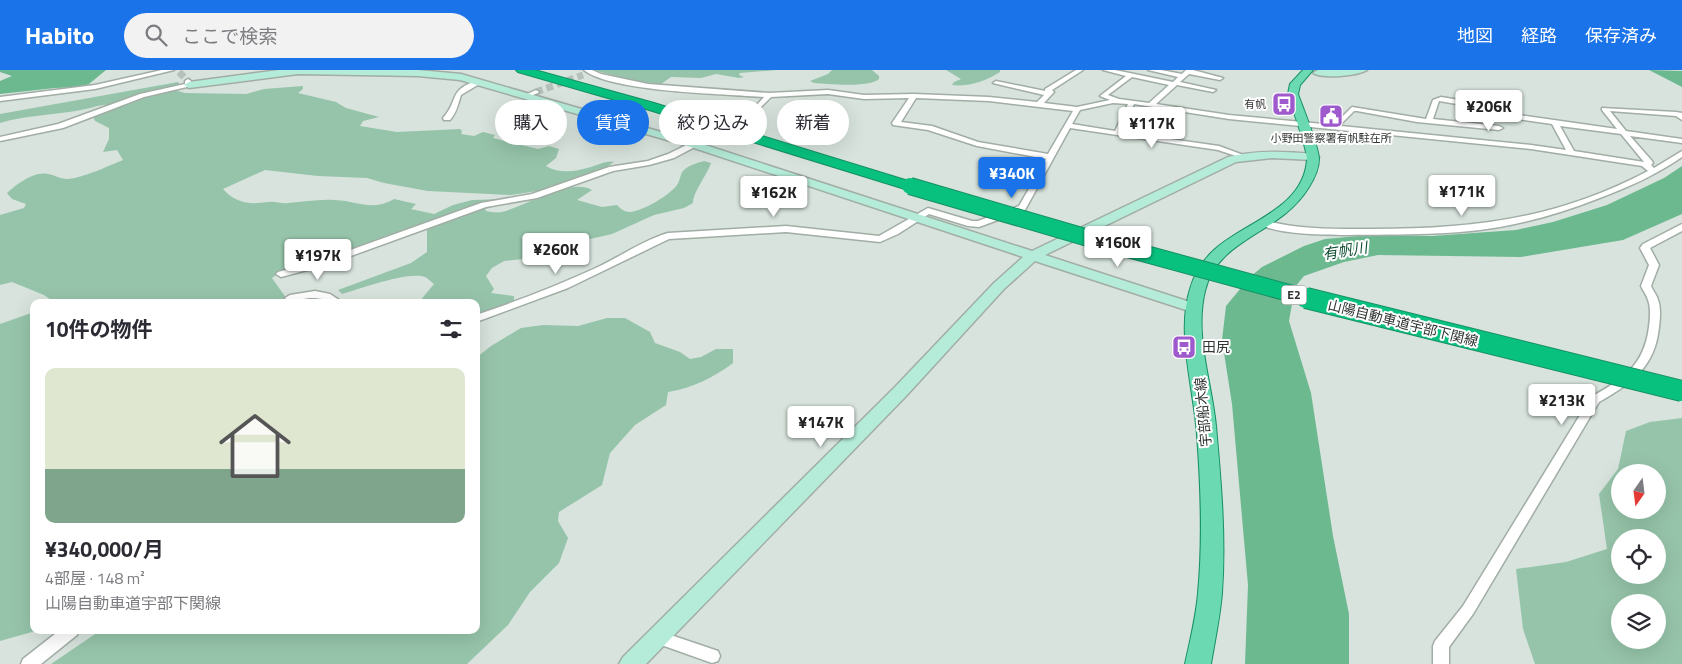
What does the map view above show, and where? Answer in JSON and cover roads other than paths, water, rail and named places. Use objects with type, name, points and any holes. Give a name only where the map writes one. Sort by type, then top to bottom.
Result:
[{"type":"highway","name":"山陽自動車道宇部下関線","points":[[522,70],[650,106],[1120,248],[1305,298],[1682,391]]},
{"type":"main road","points":[[1313,72],[1298,79],[1294,89],[1294,100],[1313,157]]},
{"type":"main road","name":"宇部船木線","points":[[1198,664],[1210,594],[1212,538],[1205,412],[1193,326],[1199,282],[1214,258],[1228,244],[1276,216],[1300,191],[1310,174],[1313,157]]},
{"type":"street","points":[[0,99],[95,87],[171,70]]},
{"type":"street","points":[[1038,104],[1051,92],[1047,90],[1080,70]]},
{"type":"street","points":[[1106,70],[1131,73],[1213,90]]},
{"type":"street","points":[[1151,70],[1220,78]]},
{"type":"street","points":[[1313,72],[1350,73],[1362,70]]},
{"type":"street","points":[[0,139],[60,126],[142,95],[188,83],[265,74],[315,71],[444,75],[532,94],[659,131]]},
{"type":"street","points":[[587,73],[648,86],[769,95],[828,92],[864,97],[914,96],[989,100],[1077,109],[1120,101]]},
{"type":"street","points":[[1131,73],[1104,96],[1120,101],[1229,117],[1502,145],[1644,164],[1649,164],[1604,109],[1676,114],[1681,115],[1682,118]]},
{"type":"street","points":[[1150,105],[1187,73]]},
{"type":"street","points":[[447,118],[456,109],[457,96],[463,90],[479,82]]},
{"type":"street","points":[[996,83],[1048,94]]},
{"type":"street","points":[[765,100],[769,95]]},
{"type":"street","points":[[914,96],[896,123],[929,128],[977,144],[1050,158]]},
{"type":"street","points":[[1428,121],[1436,100],[1441,99],[1483,106],[1495,114],[1555,123],[1679,140],[1682,133]]},
{"type":"street","points":[[1117,133],[1132,102]]},
{"type":"street","points":[[480,318],[557,289],[617,262],[656,240],[668,236],[786,229],[859,238],[880,238],[895,232],[928,210],[971,224],[979,224],[1022,208],[1077,109]]},
{"type":"street","points":[[1338,128],[1337,124],[1352,109],[1428,121],[1499,128]]},
{"type":"street","points":[[1495,114],[1502,145]]},
{"type":"street","points":[[1394,134],[1402,117]]},
{"type":"street","points":[[1555,123],[1571,153]]},
{"type":"street","points":[[1068,126],[1219,148],[1242,156]]},
{"type":"street","points":[[281,274],[323,263],[484,205],[547,192],[582,178],[612,169],[649,163],[694,145]]},
{"type":"street","points":[[705,145],[914,218],[1194,308]]},
{"type":"street","points":[[1263,223],[1298,231],[1329,232],[1428,231],[1498,225],[1564,209],[1654,172],[1682,153]]},
{"type":"street","points":[[631,664],[900,391],[999,286],[1033,256],[1217,166],[1242,156],[1281,154],[1313,157]]},
{"type":"street","points":[[1644,164],[1654,172]]},
{"type":"street","points":[[1441,664],[1441,646],[1468,610],[1581,421],[1596,400],[1618,387],[1640,368],[1649,350],[1654,326],[1654,302],[1646,286],[1653,271],[1654,262],[1645,248],[1682,227]]},
{"type":"street","points":[[290,298],[317,294],[326,295],[332,299]]},
{"type":"street","points":[[29,664],[66,634]]},
{"type":"street","points":[[659,637],[712,656]]},
{"type":"water","points":[[0,70],[106,70],[89,84],[80,87],[0,94],[0,81],[12,76],[0,72]]},
{"type":"water","points":[[1649,70],[1682,71],[1682,87]]},
{"type":"water","name":"有帆川","points":[[1682,166],[1682,214],[1623,240],[1521,257],[1378,255],[1344,262],[1304,276],[1295,287],[1289,321],[1311,393],[1333,536],[1349,614],[1349,664],[1245,664],[1248,585],[1232,404],[1222,340],[1226,306],[1250,277],[1262,267],[1304,246],[1325,239],[1370,235],[1432,236],[1516,230],[1553,222],[1607,205],[1664,178]]},
{"type":"tunnel","points":[[179,72],[188,81]]},
{"type":"tunnel","points":[[536,92],[583,75]]},
{"type":"place","name":"有帆","points":[[1284,104]]},
{"type":"place","name":"小野田警察署有帆駐在所","points":[[1331,116]]},
{"type":"place","name":"田尻","points":[[1184,347]]}]
